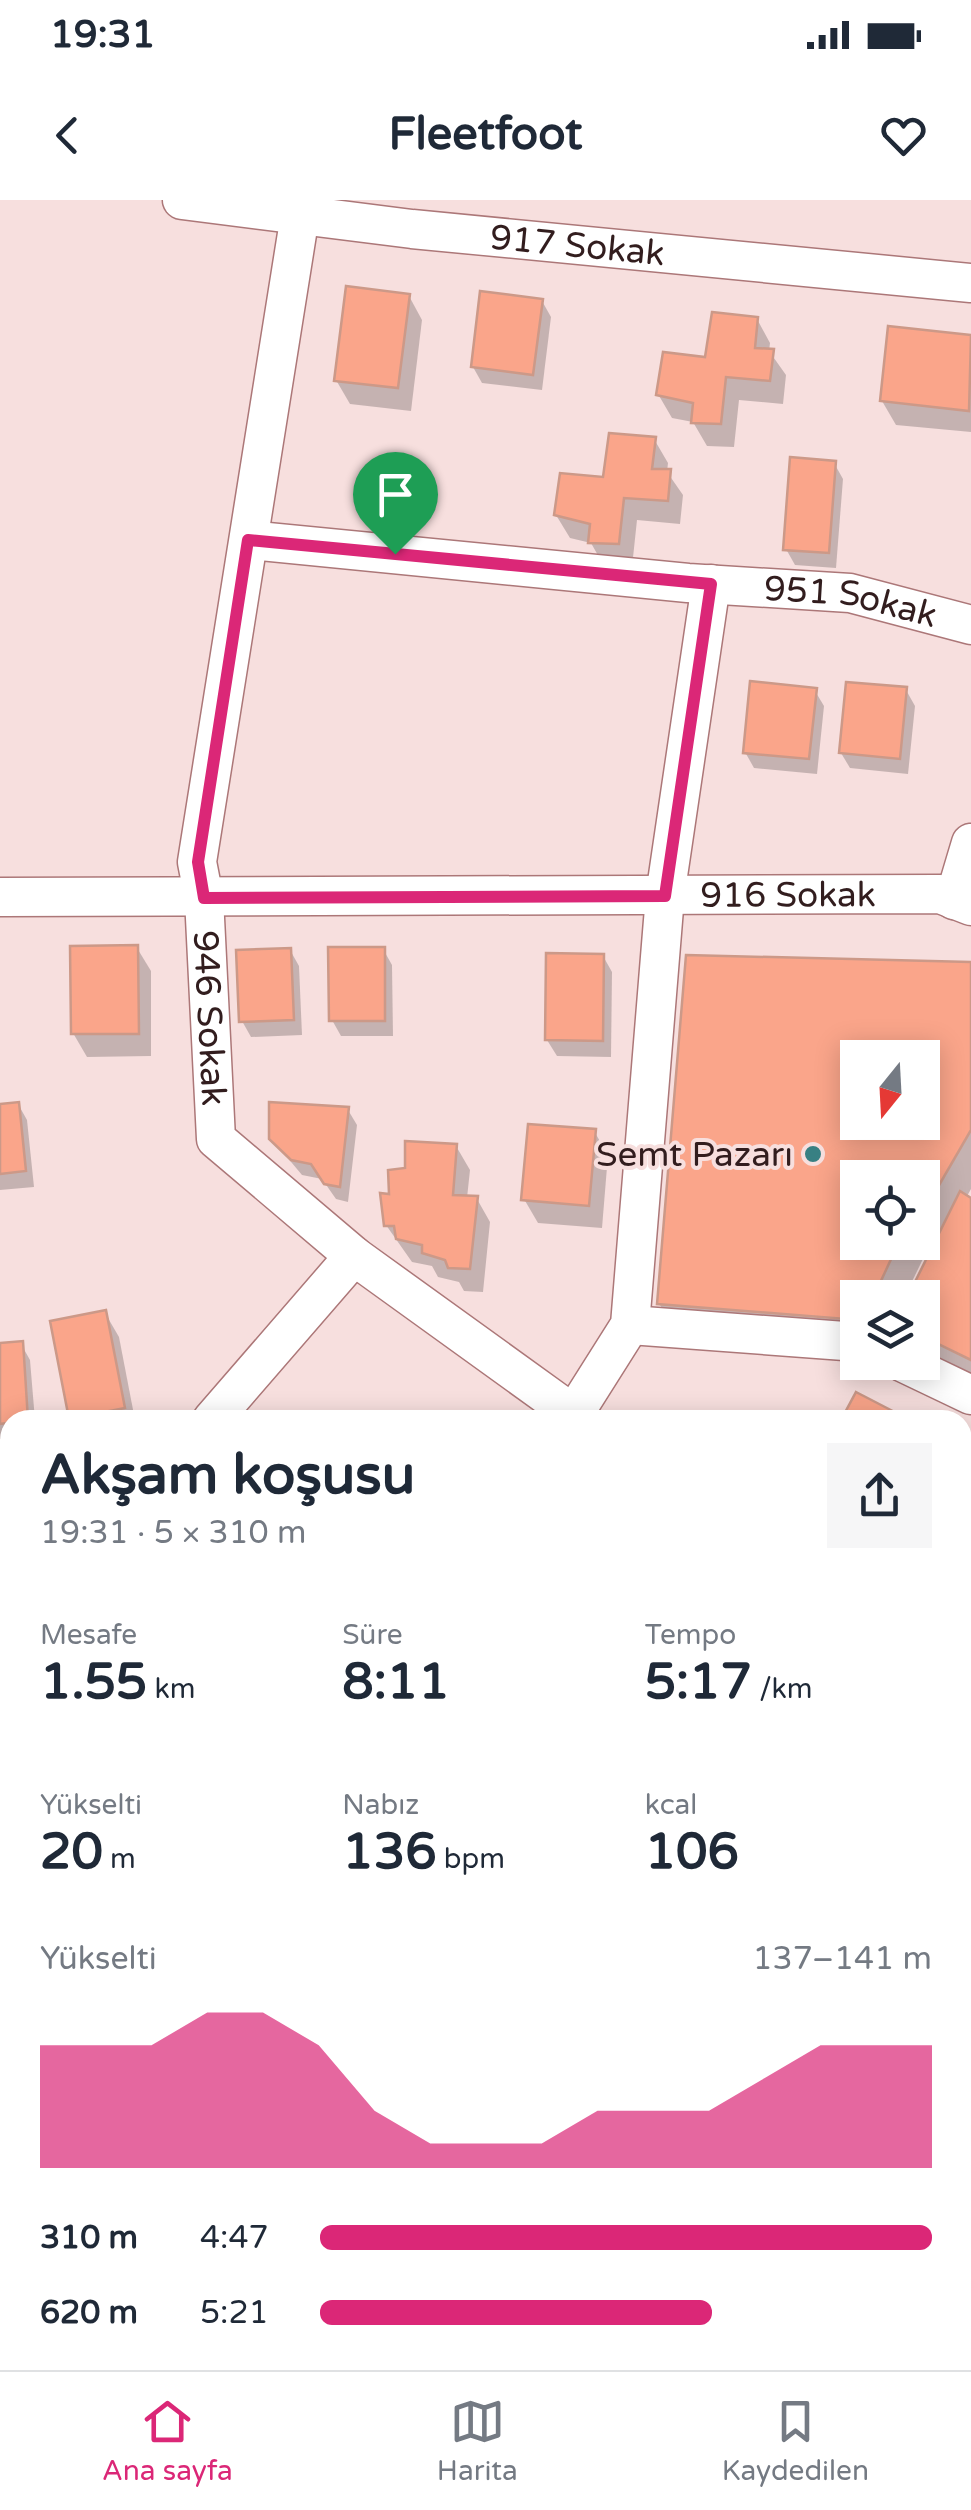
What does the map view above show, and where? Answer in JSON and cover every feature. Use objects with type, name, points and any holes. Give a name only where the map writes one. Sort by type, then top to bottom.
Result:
[{"type":"street","name":"917 Sokak","points":[[182,200],[971,283]]},
{"type":"street","name":"946 Sokak","points":[[300,215],[198,862],[204,898],[216,1140],[354,1256],[562,1410]]},
{"type":"street","name":"951 Sokak","points":[[248,540],[711,584],[850,593],[971,625]]},
{"type":"street","points":[[575,1410],[630,1325],[665,896],[711,584]]},
{"type":"street","points":[[963,903],[971,842]]},
{"type":"street","name":"916 Sokak","points":[[0,897],[940,894],[963,903]]},
{"type":"street","points":[[221,1410],[354,1256]]},
{"type":"street","points":[[630,1325],[840,1341]]},
{"type":"street","points":[[940,1380],[971,1394]]},
{"type":"building","points":[[346,286],[410,294],[398,388],[334,381]]},
{"type":"building","points":[[480,291],[543,299],[533,375],[471,367]]},
{"type":"building","points":[[712,312],[758,317],[755,348],[774,349],[770,381],[726,377],[721,424],[691,423],[693,403],[656,395],[663,352],[705,357]]},
{"type":"building","points":[[888,326],[971,335],[969,411],[880,401]]},
{"type":"building","points":[[609,433],[656,437],[652,469],[671,469],[668,501],[624,498],[619,544],[588,543],[590,524],[554,515],[560,473],[603,477]]},
{"type":"building","points":[[790,457],[836,461],[829,553],[783,550]]},
{"type":"building","points":[[750,681],[817,688],[809,759],[743,753]]},
{"type":"building","points":[[846,682],[907,687],[900,759],[839,753]]},
{"type":"building","points":[[138,945],[139,1034],[71,1034],[70,946]]},
{"type":"building","points":[[328,947],[385,947],[385,1021],[329,1021]]},
{"type":"building","points":[[291,948],[294,1020],[239,1022],[236,950]]},
{"type":"building","points":[[546,953],[604,954],[603,1041],[545,1040]]},
{"type":"building","name":"Semt Pazarı","points":[[686,955],[971,962],[971,1130],[940,1184],[940,1160],[840,1160],[840,1260],[891,1260],[881,1280],[840,1280],[840,1319],[657,1304]]},
{"type":"building","points":[[19,1102],[26,1171],[0,1174],[0,1104]]},
{"type":"building","points":[[269,1102],[349,1107],[340,1187],[324,1184],[311,1164],[291,1160],[269,1139]]},
{"type":"building","points":[[528,1124],[596,1129],[589,1206],[521,1200]]},
{"type":"building","points":[[405,1141],[457,1144],[453,1195],[478,1196],[470,1269],[448,1268],[445,1260],[422,1253],[422,1245],[396,1239],[394,1226],[384,1226],[380,1193],[389,1194],[388,1170],[405,1168]]},
{"type":"building","points":[[960,1191],[971,1198],[971,1360],[940,1345],[940,1280],[916,1280],[926,1260],[940,1260],[940,1231]]},
{"type":"building","points":[[106,1310],[125,1408],[67,1410],[50,1321]]},
{"type":"building","points":[[23,1341],[27,1410],[0,1410],[0,1343]]},
{"type":"building","points":[[856,1392],[891,1410],[846,1410]]},
{"type":"place","name":"Semt Pazarı","points":[[813,1154]]},
{"type":"route","points":[[248,540],[395,554],[711,584],[665,896],[204,898],[198,862],[248,540]]}]
